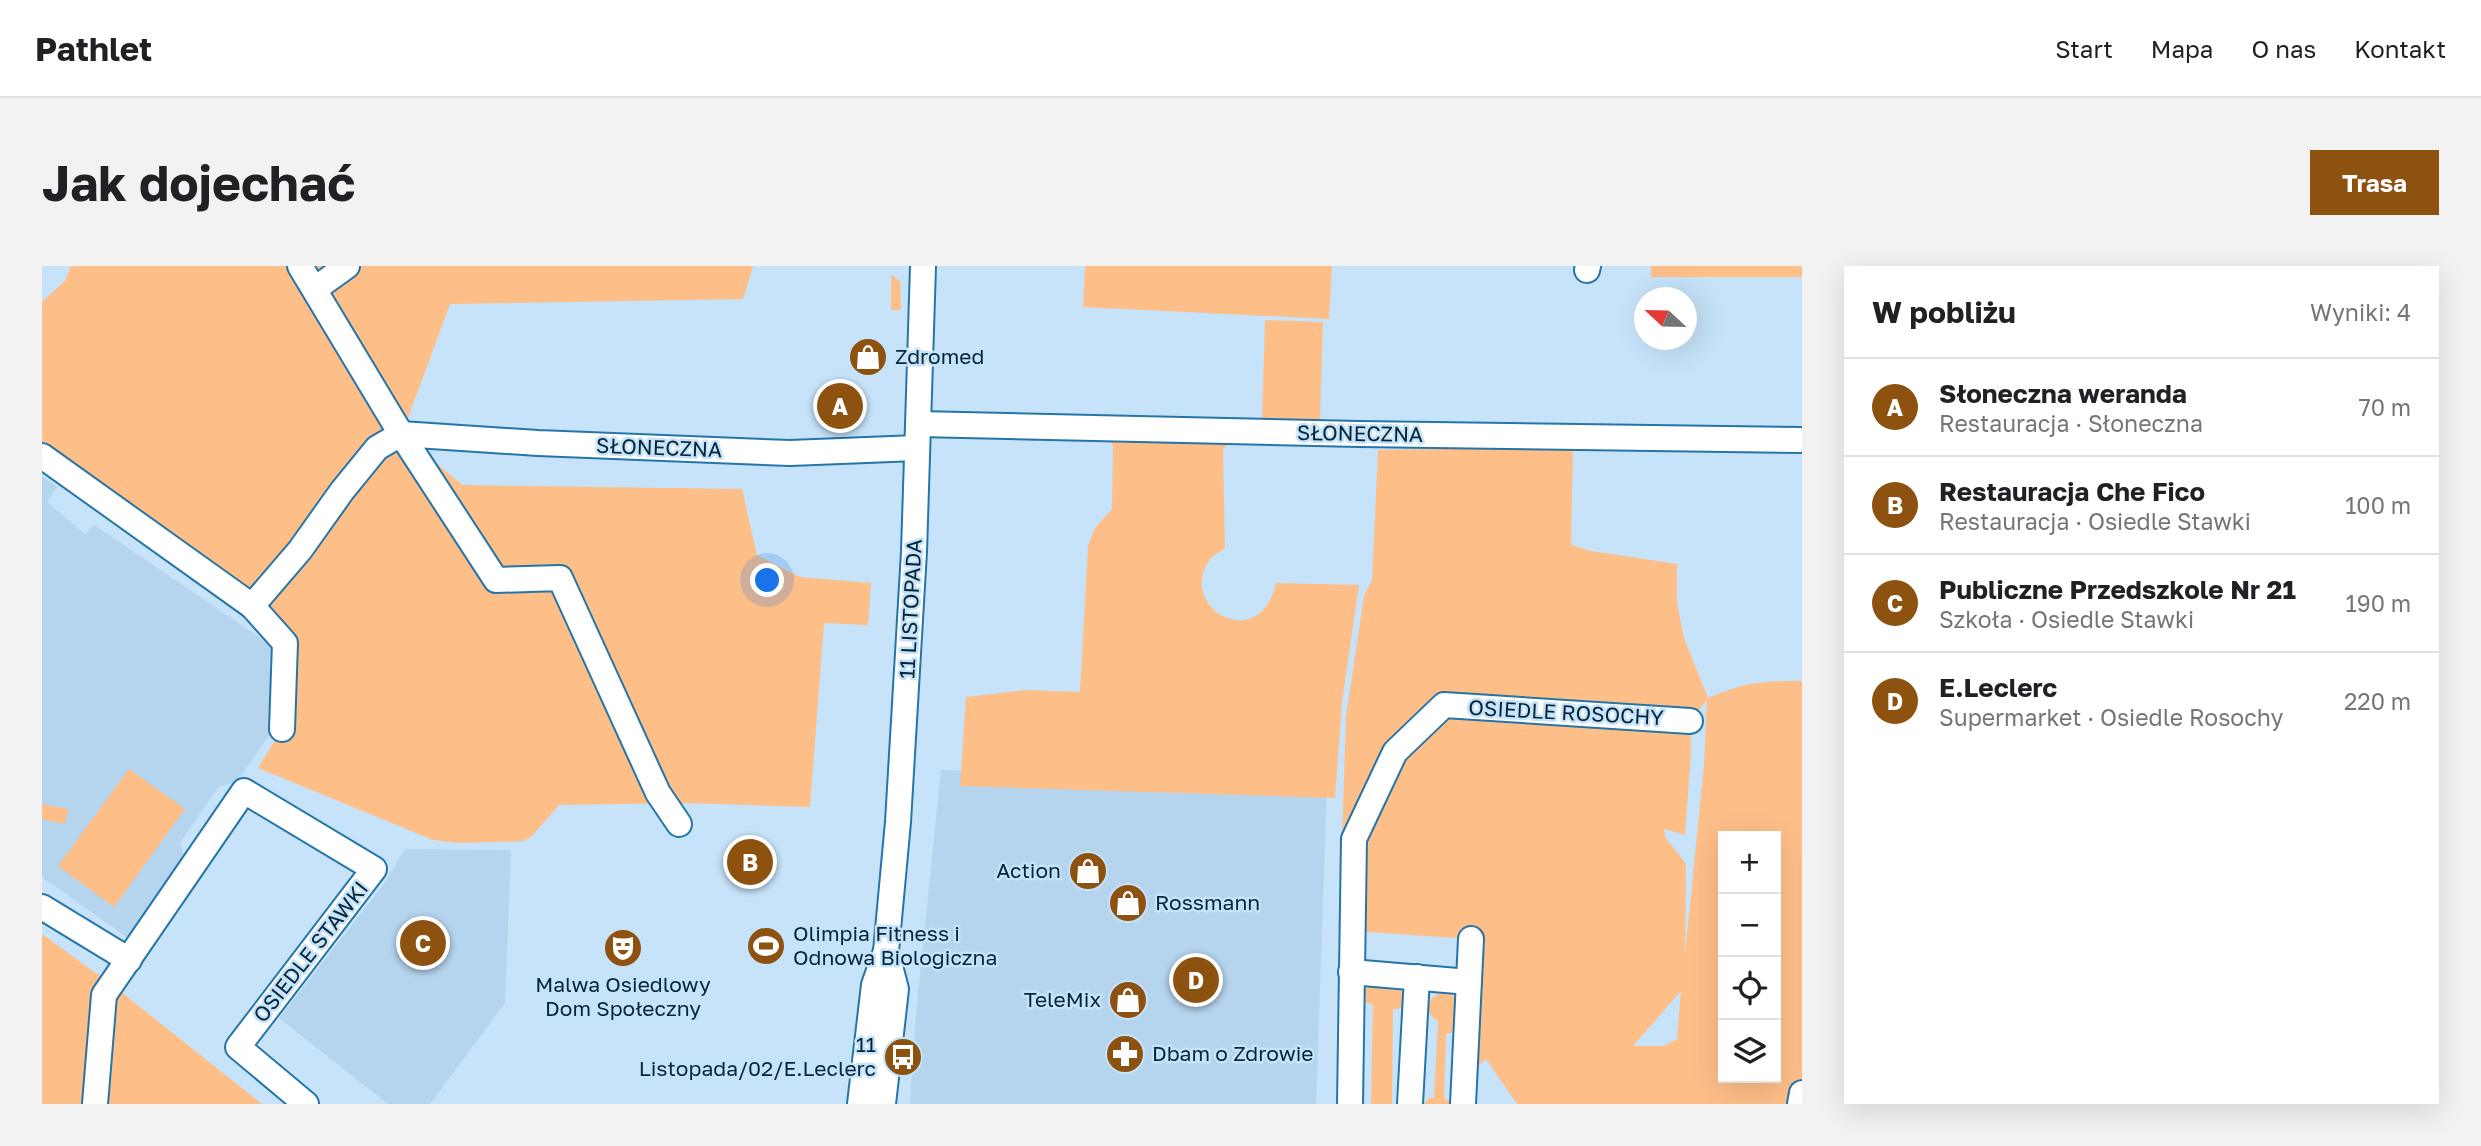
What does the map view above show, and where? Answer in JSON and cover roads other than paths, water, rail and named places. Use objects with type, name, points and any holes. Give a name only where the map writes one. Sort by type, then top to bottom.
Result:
[{"type":"street","points":[[300,266],[401,434],[496,580],[560,578],[658,793],[679,824]]},
{"type":"street","points":[[315,289],[347,266]]},
{"type":"street","name":"11 LISTOPADA","points":[[860,1104],[874,985],[886,951],[905,728],[923,266]]},
{"type":"street","points":[[251,606],[300,550],[342,491],[377,449],[401,434]]},
{"type":"street","name":"SŁONECZNA","points":[[401,434],[538,443],[790,453],[918,436],[1384,435],[1802,440]]},
{"type":"street","points":[[42,456],[251,606],[285,643],[282,729]]},
{"type":"street","name":"OSIEDLE ROSOCHY","points":[[1350,1104],[1354,839],[1395,752],[1444,705],[1690,721]]},
{"type":"street","name":"OSIEDLE STAWKI","points":[[95,1104],[104,995],[244,791],[374,869],[238,1047],[306,1104]]},
{"type":"street","points":[[42,907],[129,960]]},
{"type":"street","points":[[1464,1104],[1471,939]]},
{"type":"street","name":"11 LISTOPADA","points":[[883,1104],[896,989],[886,951]]},
{"type":"street","points":[[1351,972],[1469,982]]},
{"type":"street","points":[[1410,1104],[1416,978]]},
{"type":"street","points":[[1800,1104],[1802,1093]]},
{"type":"place","name":"Zdromed","points":[[868,357]]},
{"type":"place","name":"Słoneczna weranda","points":[[840,406]]},
{"type":"place","name":"Restauracja Che Fico","points":[[750,862]]},
{"type":"place","name":"Action","points":[[1088,871]]},
{"type":"place","name":"Rossmann","points":[[1128,903]]},
{"type":"place","name":"Publiczne Przedszkole Nr 21","points":[[423,943]]},
{"type":"place","name":"Olimpia Fitness i Odnowa Biologiczna","points":[[766,946]]},
{"type":"place","name":"Malwa Osiedlowy Dom Społeczny","points":[[623,948]]},
{"type":"place","name":"E.Leclerc","points":[[1196,980]]},
{"type":"place","name":"TeleMix","points":[[1128,1000]]},
{"type":"place","name":"Dbam o Zdrowie","points":[[1125,1054]]},
{"type":"place","name":"11 Listopada/02/E.Leclerc","points":[[903,1057]]}]
